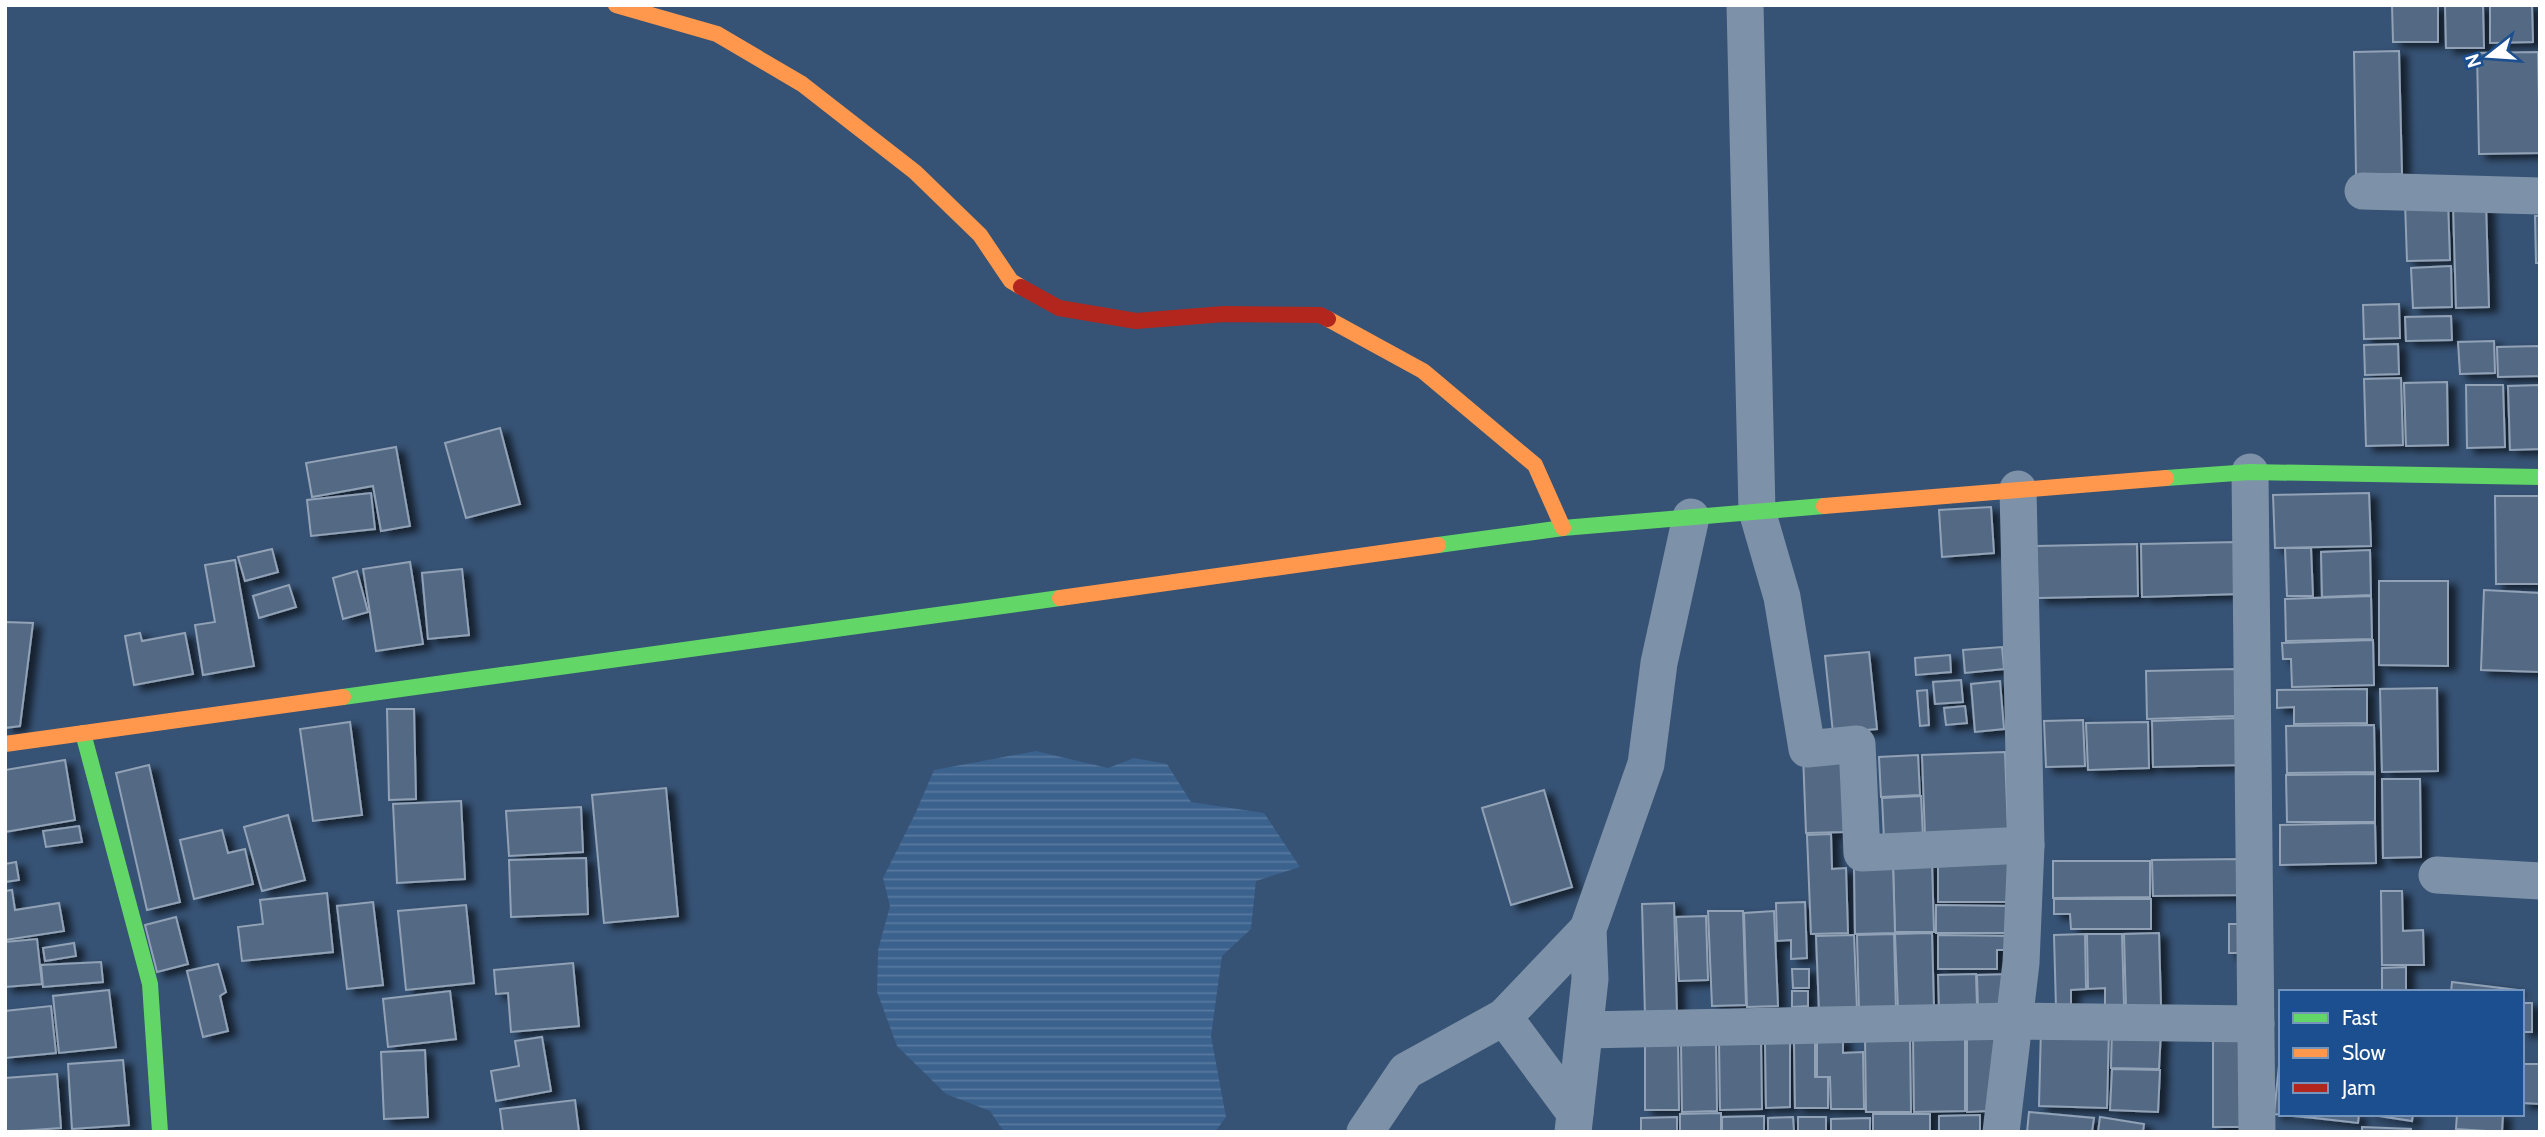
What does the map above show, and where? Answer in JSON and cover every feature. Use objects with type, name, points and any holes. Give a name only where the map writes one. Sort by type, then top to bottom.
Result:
[{"type":"street","points":[[616,5],[717,34],[802,84],[915,172],[980,235],[1011,281],[1059,308],[1136,321],[1224,314],[1320,315],[1423,371],[1535,466],[1563,528]]},
{"type":"street","points":[[1745,5],[1757,512],[1782,597],[1807,749],[1857,744],[1862,853],[2026,845]]},
{"type":"street","points":[[2363,191],[2540,196]]},
{"type":"street","points":[[2250,472],[2257,1132]]},
{"type":"street","points":[[5,744],[1563,528],[2250,472],[2540,477]]},
{"type":"street","points":[[2001,1132],[2021,963],[2026,845],[2018,489]]},
{"type":"street","points":[[1574,1122],[1590,979],[1588,929],[1646,764],[1659,663],[1691,517]]},
{"type":"street","points":[[83,733],[150,984],[160,1132]]},
{"type":"street","points":[[2437,875],[2540,881]]},
{"type":"street","points":[[1365,1132],[1406,1071],[1504,1017],[1588,929]]},
{"type":"street","points":[[1504,1017],[1574,1122]]},
{"type":"street","points":[[1586,1030],[2014,1020],[2256,1024]]},
{"type":"water","points":[[1036,751],[1108,768],[1134,758],[1167,764],[1191,802],[1264,813],[1300,867],[1256,881],[1251,929],[1222,956],[1211,1036],[1226,1117],[1215,1132],[1004,1132],[990,1111],[946,1094],[897,1046],[877,992],[878,950],[890,906],[883,878],[934,770]]},
{"type":"building","points":[[2392,5],[2438,5],[2438,42],[2393,42]]},
{"type":"building","points":[[2445,5],[2483,5],[2484,48],[2446,48]]},
{"type":"building","points":[[2490,5],[2532,5],[2533,42],[2490,43]]},
{"type":"building","points":[[2399,51],[2402,174],[2356,175],[2354,52]]},
{"type":"building","points":[[2538,52],[2540,153],[2479,154],[2477,53]]},
{"type":"building","points":[[2448,201],[2450,260],[2407,261],[2405,202]]},
{"type":"building","points":[[2486,203],[2489,307],[2456,308],[2453,204]]},
{"type":"building","points":[[2535,216],[2540,216],[2540,263],[2536,263]]},
{"type":"building","points":[[2451,266],[2452,307],[2413,308],[2411,268]]},
{"type":"building","points":[[2399,304],[2400,338],[2364,339],[2363,305]]},
{"type":"building","points":[[2451,316],[2452,340],[2406,341],[2405,317]]},
{"type":"building","points":[[2494,341],[2495,373],[2460,374],[2458,342]]},
{"type":"building","points":[[2398,344],[2399,374],[2365,375],[2364,345]]},
{"type":"building","points":[[2540,346],[2540,376],[2498,377],[2497,347]]},
{"type":"building","points":[[2401,378],[2403,445],[2366,446],[2364,379]]},
{"type":"building","points":[[2447,382],[2448,445],[2406,446],[2404,383]]},
{"type":"building","points":[[2466,385],[2503,385],[2505,447],[2467,448]]},
{"type":"building","points":[[2540,385],[2540,449],[2510,450],[2508,386]]},
{"type":"building","points":[[500,428],[520,504],[466,518],[445,443]]},
{"type":"building","points":[[396,447],[410,526],[381,531],[373,486],[312,497],[306,463]]},
{"type":"building","points":[[371,493],[375,529],[311,536],[307,500]]},
{"type":"building","points":[[2369,493],[2371,546],[2275,548],[2273,495]]},
{"type":"building","points":[[2495,496],[2540,496],[2540,584],[2496,584]]},
{"type":"building","points":[[1991,507],[1994,553],[1942,557],[1939,510]]},
{"type":"building","points":[[2238,542],[2239,594],[2142,597],[2141,544]]},
{"type":"building","points":[[2137,544],[2138,596],[2038,598],[2036,546]]},
{"type":"building","points":[[2285,548],[2311,548],[2313,596],[2287,596]]},
{"type":"building","points":[[272,549],[278,572],[245,581],[238,557]]},
{"type":"building","points":[[2370,550],[2371,595],[2322,597],[2321,552]]},
{"type":"building","points":[[235,560],[254,666],[203,675],[195,625],[215,622],[205,565]]},
{"type":"building","points":[[410,562],[423,644],[376,651],[363,569]]},
{"type":"building","points":[[462,569],[469,635],[428,639],[422,573]]},
{"type":"building","points":[[357,571],[368,612],[343,619],[333,578]]},
{"type":"building","points":[[2379,581],[2448,581],[2448,666],[2379,665]]},
{"type":"building","points":[[289,585],[296,607],[259,618],[253,596]]},
{"type":"building","points":[[2484,590],[2540,593],[2540,672],[2481,670]]},
{"type":"building","points":[[2371,596],[2372,639],[2286,641],[2285,599]]},
{"type":"building","points":[[5,622],[33,623],[20,726],[5,728]]},
{"type":"building","points":[[140,633],[142,641],[185,633],[193,674],[134,685],[125,636]]},
{"type":"building","points":[[2373,640],[2374,685],[2292,687],[2291,659],[2283,659],[2282,643]]},
{"type":"building","points":[[2002,647],[2004,669],[1965,673],[1963,650]]},
{"type":"building","points":[[1869,652],[1877,729],[1833,733],[1825,656]]},
{"type":"building","points":[[1950,655],[1951,672],[1916,675],[1915,658]]},
{"type":"building","points":[[2236,669],[2238,716],[2147,719],[2146,671]]},
{"type":"building","points":[[1961,680],[1963,702],[1935,704],[1933,682]]},
{"type":"building","points":[[2000,681],[2004,729],[1975,732],[1971,684]]},
{"type":"building","points":[[2437,688],[2438,771],[2382,772],[2380,689]]},
{"type":"building","points":[[2367,689],[2367,723],[2294,724],[2294,707],[2277,708],[2277,690]]},
{"type":"building","points":[[1927,690],[1929,725],[1920,726],[1917,691]]},
{"type":"building","points":[[1965,706],[1967,723],[1946,725],[1944,708]]},
{"type":"building","points":[[387,709],[414,709],[416,799],[389,800]]},
{"type":"building","points":[[2242,718],[2244,765],[2153,767],[2152,721]]},
{"type":"building","points":[[2083,720],[2085,766],[2046,767],[2044,721]]},
{"type":"building","points":[[350,722],[362,815],[313,821],[300,729]]},
{"type":"building","points":[[2148,722],[2149,768],[2088,770],[2086,723]]},
{"type":"building","points":[[2374,725],[2375,772],[2287,773],[2286,726]]},
{"type":"building","points":[[1842,752],[1844,832],[1806,833],[1803,754]]},
{"type":"building","points":[[2005,752],[2008,833],[1925,836],[1922,755]]},
{"type":"building","points":[[1918,755],[1920,795],[1881,797],[1879,757]]},
{"type":"building","points":[[65,760],[75,820],[5,832],[5,770]]},
{"type":"building","points":[[149,765],[180,902],[147,910],[116,773]]},
{"type":"building","points":[[2375,774],[2375,822],[2287,822],[2286,775]]},
{"type":"building","points":[[2382,779],[2420,779],[2421,857],[2383,858]]},
{"type":"building","points":[[666,788],[678,916],[604,923],[592,795]]},
{"type":"building","points":[[1544,790],[1572,887],[1511,905],[1482,808]]},
{"type":"building","points":[[1921,796],[1923,837],[1884,839],[1882,798]]},
{"type":"building","points":[[461,801],[465,879],[397,883],[393,804]]},
{"type":"building","points":[[581,807],[583,852],[509,856],[506,811]]},
{"type":"building","points":[[288,815],[305,880],[262,891],[244,827]]},
{"type":"building","points":[[2375,823],[2376,863],[2280,865],[2280,825]]},
{"type":"building","points":[[79,826],[82,842],[46,847],[43,831]]},
{"type":"building","points":[[222,830],[228,853],[245,849],[253,884],[194,899],[180,840]]},
{"type":"building","points":[[1831,834],[1832,869],[1846,868],[1848,933],[1811,934],[1807,835]]},
{"type":"building","points":[[586,858],[588,914],[511,917],[509,860]]},
{"type":"building","points":[[1938,858],[2015,859],[2015,902],[1938,902]]},
{"type":"building","points":[[2245,859],[2246,895],[2153,896],[2152,860]]},
{"type":"building","points":[[2053,861],[2150,861],[2150,897],[2053,898]]},
{"type":"building","points":[[16,862],[19,880],[5,882],[5,864]]},
{"type":"building","points":[[1932,862],[1934,932],[1895,932],[1893,863]]},
{"type":"building","points":[[1893,865],[1895,933],[1855,934],[1854,866]]},
{"type":"building","points":[[12,890],[15,910],[59,903],[64,931],[5,940],[5,891]]},
{"type":"building","points":[[2381,891],[2402,891],[2403,931],[2423,930],[2424,965],[2382,965]]},
{"type":"building","points":[[327,893],[333,952],[242,961],[238,927],[263,924],[260,900]]},
{"type":"building","points":[[2054,899],[2151,899],[2151,929],[2071,929],[2070,914],[2054,914]]},
{"type":"building","points":[[373,902],[383,985],[347,989],[337,906]]},
{"type":"building","points":[[1805,902],[1807,958],[1791,959],[1791,940],[1777,941],[1776,903]]},
{"type":"building","points":[[1674,903],[1677,1015],[1645,1015],[1642,904]]},
{"type":"building","points":[[466,905],[474,983],[406,990],[398,911]]},
{"type":"building","points":[[1936,905],[2013,906],[2013,933],[1936,933]]},
{"type":"building","points":[[1708,911],[1743,911],[1746,1005],[1712,1006]]},
{"type":"building","points":[[1774,911],[1778,1006],[1747,1007],[1744,913]]},
{"type":"building","points":[[1706,916],[1708,980],[1679,981],[1676,917]]},
{"type":"building","points":[[176,917],[188,964],[157,972],[145,925]]},
{"type":"building","points":[[2229,924],[2249,924],[2250,953],[2229,953]]},
{"type":"building","points":[[1932,933],[1934,1009],[1898,1010],[1895,934]]},
{"type":"building","points":[[2159,933],[2161,1006],[2126,1007],[2124,934]]},
{"type":"building","points":[[1894,934],[1896,1010],[1859,1011],[1857,935]]},
{"type":"building","points":[[2085,934],[2086,989],[2071,990],[2071,1007],[2056,1008],[2054,935]]},
{"type":"building","points":[[2087,934],[2122,934],[2124,1006],[2105,1007],[2105,988],[2088,989]]},
{"type":"building","points":[[1854,935],[1857,1010],[1819,1011],[1816,936]]},
{"type":"building","points":[[1938,935],[2014,936],[2014,950],[1997,950],[1997,969],[1938,969]]},
{"type":"building","points":[[37,939],[42,984],[5,987],[5,942]]},
{"type":"building","points":[[74,943],[76,956],[45,961],[43,948]]},
{"type":"building","points":[[101,962],[103,982],[43,987],[41,965]]},
{"type":"building","points":[[573,963],[579,1026],[511,1032],[508,993],[496,994],[494,970]]},
{"type":"building","points":[[218,964],[226,992],[220,996],[228,1031],[203,1037],[187,971]]},
{"type":"building","points":[[2406,967],[2406,990],[2382,990],[2382,968]]},
{"type":"building","points":[[1792,969],[1809,969],[1809,988],[1793,988]]},
{"type":"building","points":[[1976,974],[1977,1007],[1939,1008],[1938,975]]},
{"type":"building","points":[[2011,974],[2012,1007],[1978,1008],[1977,975]]},
{"type":"building","points":[[2452,982],[2517,990],[2451,990]]},
{"type":"building","points":[[109,990],[116,1047],[59,1053],[53,996]]},
{"type":"building","points":[[450,991],[456,1039],[388,1047],[383,999]]},
{"type":"building","points":[[1792,991],[1808,991],[1808,1006],[1792,1007]]},
{"type":"building","points":[[2524,1003],[2532,1003],[2532,1032],[2524,1032]]},
{"type":"building","points":[[51,1006],[56,1053],[5,1058],[5,1011]]},
{"type":"building","points":[[2041,1027],[2109,1029],[2107,1108],[2039,1106]]},
{"type":"building","points":[[2112,1029],[2161,1031],[2159,1069],[2111,1068]]},
{"type":"building","points":[[2213,1034],[2241,1035],[2241,1127],[2213,1127]]},
{"type":"building","points":[[1913,1035],[1965,1035],[1965,1111],[1914,1112]]},
{"type":"building","points":[[1967,1035],[2003,1035],[1988,1111],[1967,1112]]},
{"type":"building","points":[[1865,1036],[1910,1036],[1911,1112],[1866,1112]]},
{"type":"building","points":[[542,1037],[551,1091],[496,1101],[491,1071],[519,1066],[515,1041]]},
{"type":"building","points":[[1817,1038],[1843,1038],[1843,1053],[1863,1052],[1864,1109],[1831,1109],[1830,1077],[1817,1077]]},
{"type":"building","points":[[1681,1039],[1716,1039],[1717,1111],[1682,1112]]},
{"type":"building","points":[[1678,1040],[1679,1110],[1645,1110],[1645,1041]]},
{"type":"building","points":[[1719,1040],[1761,1040],[1762,1109],[1720,1110]]},
{"type":"building","points":[[1815,1040],[1815,1077],[1828,1077],[1828,1108],[1795,1108],[1794,1041]]},
{"type":"building","points":[[1790,1041],[1790,1107],[1766,1108],[1765,1042]]},
{"type":"building","points":[[425,1050],[428,1117],[384,1119],[381,1052]]},
{"type":"building","points":[[123,1060],[129,1125],[72,1129],[68,1064]]},
{"type":"building","points":[[2524,1064],[2540,1064],[2540,1104],[2524,1103]]},
{"type":"building","points":[[2279,1065],[2279,1115],[2274,1114]]},
{"type":"building","points":[[2112,1069],[2160,1070],[2158,1112],[2110,1110]]},
{"type":"building","points":[[57,1074],[61,1128],[5,1132],[5,1078]]},
{"type":"building","points":[[575,1100],[579,1132],[503,1132],[500,1109]]},
{"type":"building","points":[[2029,1112],[2094,1118],[2092,1132],[2027,1132]]},
{"type":"building","points":[[1721,1113],[1721,1132],[1680,1132],[1680,1114]]},
{"type":"building","points":[[1873,1114],[1930,1114],[1930,1132],[1873,1132]]},
{"type":"building","points":[[1980,1115],[1980,1132],[1939,1132],[1939,1116]]},
{"type":"building","points":[[1764,1116],[1764,1132],[1722,1132],[1722,1117]]},
{"type":"building","points":[[2315,1116],[2359,1116],[2358,1123]]},
{"type":"building","points":[[2379,1116],[2413,1116],[2412,1121]]},
{"type":"building","points":[[2457,1116],[2503,1116],[2502,1132],[2456,1129]]},
{"type":"building","points":[[1677,1117],[1677,1132],[1641,1132],[1641,1118]]},
{"type":"building","points":[[1793,1117],[1794,1132],[1768,1132],[1768,1118]]},
{"type":"building","points":[[1798,1117],[1826,1117],[1826,1132],[1798,1132]]},
{"type":"building","points":[[2100,1117],[2144,1124],[2143,1132],[2098,1132]]},
{"type":"building","points":[[1870,1118],[1870,1132],[1831,1132],[1831,1119]]},
{"type":"building","points":[[2362,1127],[2411,1129],[2411,1132],[2362,1132]]},
{"type":"traffic: fast","points":[[2166,478],[2250,472],[2540,477]]},
{"type":"traffic: fast","points":[[1438,545],[1563,528],[1824,506]]},
{"type":"traffic: fast","points":[[343,697],[1060,598]]},
{"type":"traffic: fast","points":[[83,733],[150,984],[160,1132]]},
{"type":"traffic: slow","points":[[616,5],[717,34],[802,84],[915,172],[980,235],[1011,281],[1021,287]]},
{"type":"traffic: slow","points":[[1328,319],[1423,371],[1535,465],[1563,528]]},
{"type":"traffic: slow","points":[[1824,506],[2166,478]]},
{"type":"traffic: slow","points":[[1060,598],[1438,545]]},
{"type":"traffic: slow","points":[[5,744],[343,697]]},
{"type":"traffic: jam","points":[[1021,287],[1059,308],[1136,321],[1224,314],[1320,315],[1328,319]]}]
